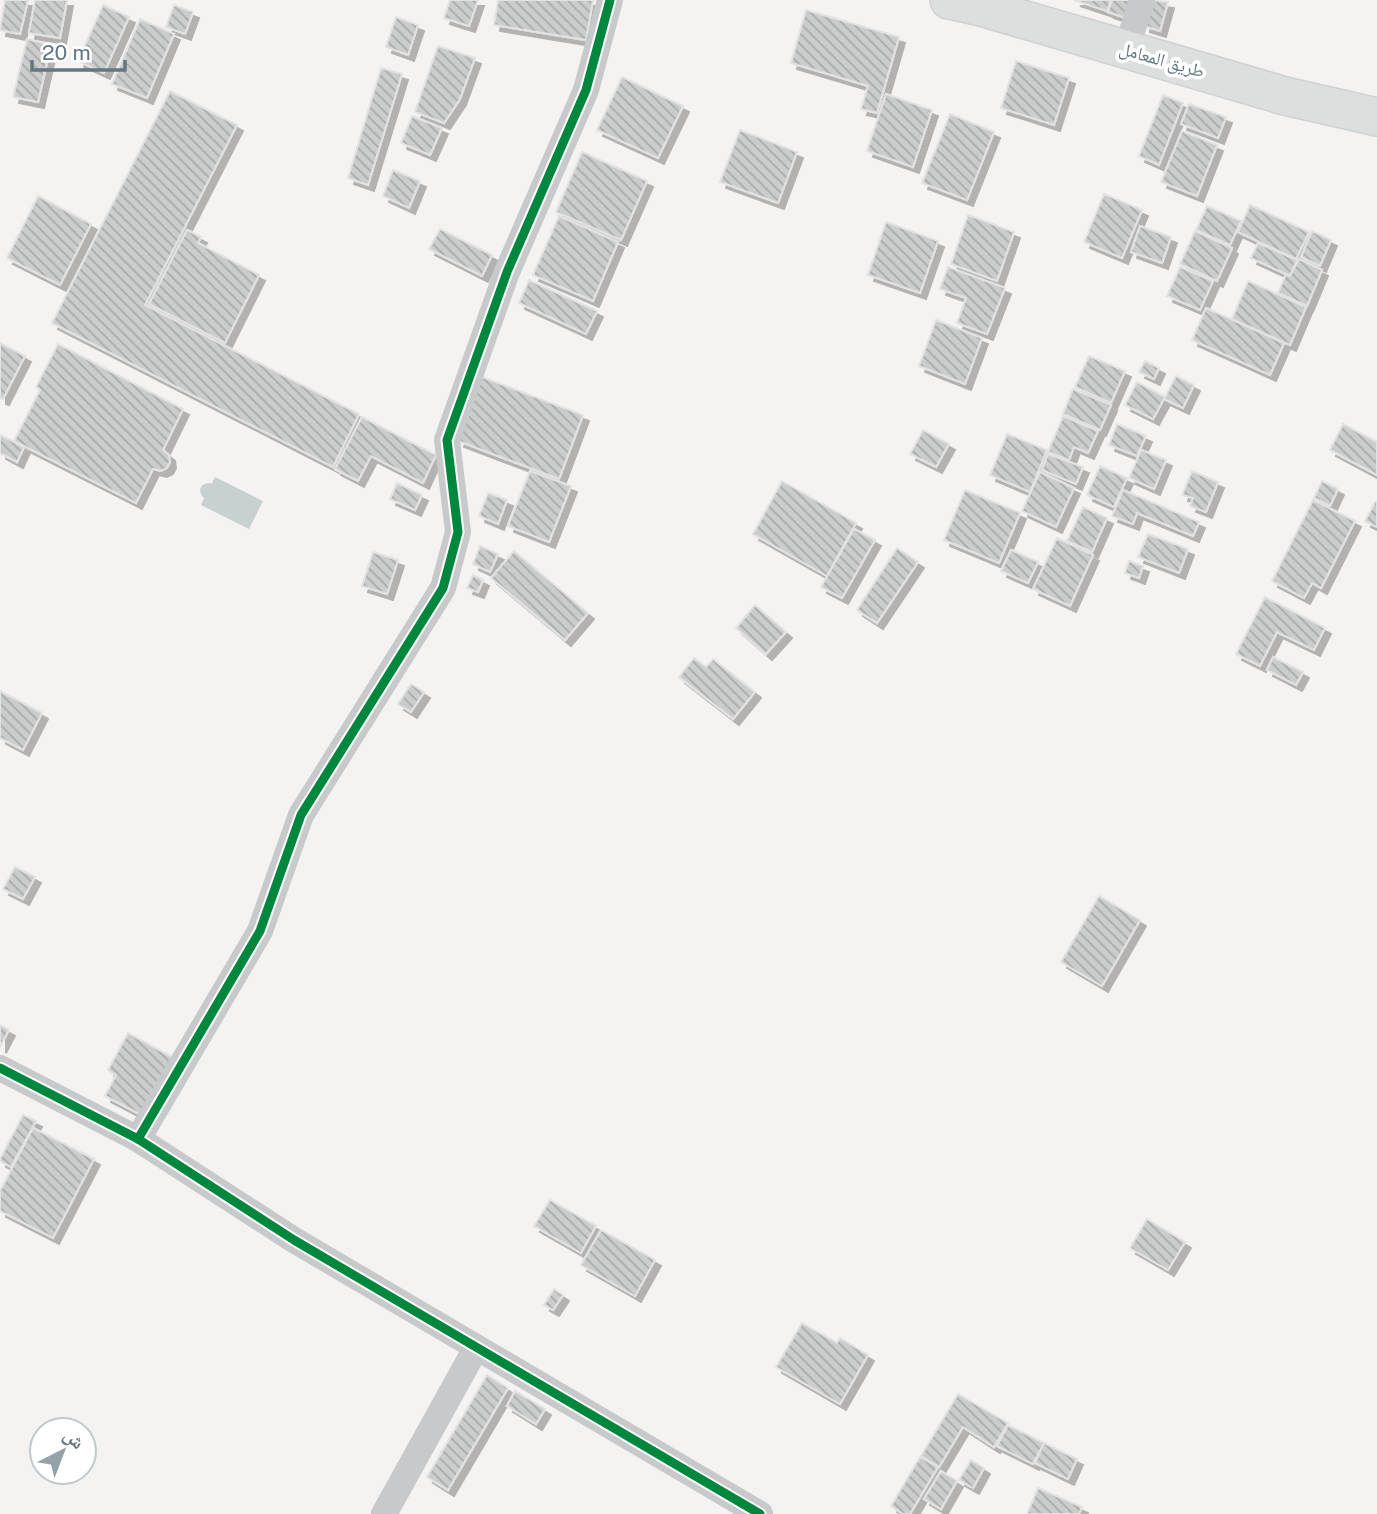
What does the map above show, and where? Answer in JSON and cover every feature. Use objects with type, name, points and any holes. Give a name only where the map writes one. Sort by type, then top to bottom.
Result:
[{"type":"main road","name":"طريق المعامل","points":[[949,0],[1285,96],[1377,117]]},
{"type":"street","points":[[138,1139],[260,931],[301,815],[443,588],[458,532],[447,440],[507,272],[586,90],[610,0]]},
{"type":"street","points":[[1126,50],[1142,0]]},
{"type":"street","points":[[0,1068],[138,1139],[293,1240],[760,1514]]},
{"type":"street","points":[[384,1514],[476,1348]]},
{"type":"shaded area","points":[[215,477],[263,501],[249,529],[201,505],[204,498],[200,492],[201,487],[212,483]]},
{"type":"building","points":[[5,0],[28,0],[20,34],[0,30]]},
{"type":"building","points":[[35,0],[67,0],[60,38],[29,33]]},
{"type":"building","points":[[450,0],[478,0],[469,26],[444,18]]},
{"type":"building","points":[[498,0],[593,0],[586,40],[494,25]]},
{"type":"building","points":[[1074,0],[1111,0],[1107,11]]},
{"type":"building","points":[[1112,0],[1136,0],[1129,19],[1108,12]]},
{"type":"building","points":[[1151,0],[1168,2],[1160,31],[1144,26]]},
{"type":"building","points":[[103,5],[129,17],[104,73],[78,61]]},
{"type":"building","points":[[174,5],[193,12],[185,34],[166,27]]},
{"type":"building","points":[[806,10],[899,37],[877,113],[861,109],[868,86],[791,63]]},
{"type":"building","points":[[396,17],[418,25],[408,55],[386,47]]},
{"type":"building","points":[[140,19],[174,34],[147,98],[112,84]]},
{"type":"building","points":[[27,39],[51,45],[38,102],[13,97]]},
{"type":"building","points":[[438,46],[475,58],[460,99],[444,123],[415,112]]},
{"type":"building","points":[[1016,61],[1069,78],[1054,125],[1001,108]]},
{"type":"building","points":[[381,68],[402,74],[368,185],[348,178]]},
{"type":"building","points":[[622,77],[683,106],[658,158],[597,130]]},
{"type":"building","points":[[170,91],[237,125],[145,305],[359,414],[333,467],[52,323]]},
{"type":"building","points":[[886,94],[932,110],[913,167],[867,151]]},
{"type":"building","points":[[1163,95],[1183,103],[1159,165],[1139,156]]},
{"type":"building","points":[[1189,104],[1226,117],[1218,138],[1181,124]]},
{"type":"building","points":[[950,114],[994,132],[967,200],[922,183]]},
{"type":"building","points":[[412,116],[442,128],[430,155],[401,143]]},
{"type":"building","points":[[740,130],[797,152],[778,203],[720,182]]},
{"type":"building","points":[[1182,131],[1217,145],[1197,196],[1161,182]]},
{"type":"building","points":[[582,152],[647,181],[621,240],[556,212]]},
{"type":"building","points":[[393,170],[420,181],[409,208],[383,196]]},
{"type":"building","points":[[1104,194],[1142,210],[1122,258],[1084,242]]},
{"type":"building","points":[[38,196],[91,224],[60,285],[7,258]]},
{"type":"building","points":[[1250,205],[1309,232],[1296,259],[1238,232]]},
{"type":"building","points":[[1207,206],[1241,221],[1230,245],[1196,230]]},
{"type":"building","points":[[968,215],[1014,232],[997,281],[951,264]]},
{"type":"building","points":[[559,216],[618,242],[593,301],[533,275]]},
{"type":"building","points":[[886,222],[938,241],[920,293],[868,275]]},
{"type":"building","points":[[1140,226],[1171,237],[1162,263],[1131,252]]},
{"type":"building","points":[[440,229],[492,255],[482,276],[429,249]]},
{"type":"building","points":[[187,230],[201,237],[198,243],[259,275],[225,343],[149,304]]},
{"type":"building","points":[[1195,231],[1232,248],[1217,281],[1180,264]]},
{"type":"building","points":[[1312,231],[1331,240],[1320,266],[1301,257]]},
{"type":"building","points":[[1258,243],[1297,260],[1290,276],[1251,258]]},
{"type":"building","points":[[1299,259],[1322,270],[1307,306],[1278,293],[1286,274],[1290,276]]},
{"type":"building","points":[[948,267],[1005,288],[987,334],[957,323],[966,298],[940,289]]},
{"type":"building","points":[[1180,267],[1213,281],[1200,310],[1167,296]]},
{"type":"building","points":[[529,280],[597,311],[586,334],[519,303]]},
{"type":"building","points":[[1248,281],[1306,307],[1290,345],[1232,319]]},
{"type":"building","points":[[1206,308],[1284,343],[1270,375],[1192,340]]},
{"type":"building","points":[[936,320],[982,338],[965,384],[919,366]]},
{"type":"building","points":[[0,343],[25,356],[3,399],[0,398]]},
{"type":"building","points":[[58,344],[183,409],[163,450],[169,455],[167,468],[161,471],[153,469],[136,503],[14,441],[40,390],[36,387]]},
{"type":"building","points":[[1089,356],[1125,371],[1111,403],[1075,387]]},
{"type":"building","points":[[1145,361],[1159,368],[1154,379],[1139,372]]},
{"type":"building","points":[[1176,376],[1194,385],[1183,408],[1164,399]]},
{"type":"building","points":[[482,377],[583,415],[559,479],[458,441]]},
{"type":"building","points":[[1137,382],[1165,397],[1153,419],[1125,405]]},
{"type":"building","points":[[1073,389],[1111,405],[1100,430],[1063,414]]},
{"type":"building","points":[[1063,416],[1098,431],[1088,453],[1074,447],[1069,460],[1048,452]]},
{"type":"building","points":[[362,417],[436,455],[423,483],[371,456],[358,481],[335,469]]},
{"type":"building","points":[[1117,424],[1146,436],[1137,456],[1109,445]]},
{"type":"building","points":[[1343,424],[1377,442],[1377,475],[1330,450]]},
{"type":"building","points":[[923,430],[949,444],[936,467],[910,454]]},
{"type":"building","points":[[1007,434],[1047,450],[1030,492],[990,475]]},
{"type":"building","points":[[0,435],[24,447],[17,462],[0,453]]},
{"type":"building","points":[[1141,450],[1166,460],[1154,489],[1129,478]]},
{"type":"building","points":[[1048,454],[1083,467],[1076,484],[1042,470]]},
{"type":"building","points":[[1100,466],[1127,478],[1114,507],[1087,495]]},
{"type":"building","points":[[530,471],[571,486],[549,542],[508,526]]},
{"type":"building","points":[[1192,471],[1218,482],[1206,512],[1190,506],[1193,498],[1182,495]]},
{"type":"building","points":[[1040,472],[1074,488],[1056,527],[1022,511]]},
{"type":"building","points":[[782,481],[856,523],[827,576],[753,534]]},
{"type":"building","points":[[1322,481],[1338,489],[1330,506],[1314,498]]},
{"type":"building","points":[[397,483],[422,495],[415,510],[390,499]]},
{"type":"building","points":[[965,490],[1020,513],[999,563],[944,540]]},
{"type":"building","points":[[1123,490],[1199,522],[1193,536],[1137,513],[1133,524],[1112,516]]},
{"type":"building","points":[[488,493],[507,500],[498,524],[479,516]]},
{"type":"building","points":[[1313,500],[1355,521],[1321,588],[1312,583],[1304,598],[1272,581]]},
{"type":"building","points":[[1377,502],[1377,527],[1365,521]]},
{"type":"building","points":[[1083,507],[1107,518],[1092,552],[1067,541]]},
{"type":"building","points":[[854,529],[875,540],[842,598],[821,587]]},
{"type":"building","points":[[1148,534],[1188,549],[1179,573],[1138,557]]},
{"type":"building","points":[[1057,538],[1093,555],[1070,606],[1033,589]]},
{"type":"building","points":[[480,546],[498,554],[490,572],[473,564]]},
{"type":"building","points":[[897,548],[918,562],[877,623],[857,610]]},
{"type":"building","points":[[1011,550],[1038,562],[1028,583],[1001,571]]},
{"type":"building","points":[[514,551],[588,613],[565,640],[491,578]]},
{"type":"building","points":[[373,552],[398,560],[387,594],[362,586]]},
{"type":"building","points":[[1129,561],[1143,566],[1139,578],[1125,573]]},
{"type":"building","points":[[473,575],[483,580],[478,592],[467,588]]},
{"type":"building","points":[[1265,597],[1325,628],[1314,650],[1277,632],[1260,666],[1236,654]]},
{"type":"building","points":[[755,605],[786,632],[766,654],[736,628]]},
{"type":"building","points":[[1273,657],[1303,672],[1296,685],[1267,670]]},
{"type":"building","points":[[694,658],[706,667],[713,659],[755,692],[733,719],[679,677]]},
{"type":"building","points":[[411,684],[424,692],[411,712],[398,704]]},
{"type":"building","points":[[0,691],[42,713],[23,750],[0,738]]},
{"type":"building","points":[[15,867],[35,877],[23,899],[3,889]]},
{"type":"building","points":[[1099,896],[1140,920],[1102,986],[1061,962]]},
{"type":"building","points":[[0,1025],[9,1030],[0,1047]]},
{"type":"building","points":[[128,1033],[174,1058],[143,1116],[105,1096],[116,1075],[108,1070]]},
{"type":"building","points":[[23,1115],[36,1121],[11,1167],[0,1159]]},
{"type":"building","points":[[33,1128],[94,1159],[53,1238],[0,1211],[0,1191]]},
{"type":"building","points":[[550,1200],[596,1226],[581,1253],[534,1226]]},
{"type":"building","points":[[1147,1219],[1185,1242],[1168,1270],[1130,1248]]},
{"type":"building","points":[[601,1230],[655,1260],[635,1296],[581,1265]]},
{"type":"building","points":[[554,1289],[563,1295],[553,1310],[544,1305]]},
{"type":"building","points":[[802,1323],[837,1343],[840,1338],[868,1355],[840,1404],[776,1367]]},
{"type":"building","points":[[487,1375],[508,1388],[448,1490],[427,1477]]},
{"type":"building","points":[[515,1391],[545,1409],[536,1424],[507,1406]]},
{"type":"building","points":[[958,1394],[1008,1423],[994,1447],[963,1427],[939,1467],[921,1456]]},
{"type":"building","points":[[1008,1425],[1044,1443],[1033,1464],[997,1446]]},
{"type":"building","points":[[1044,1443],[1077,1459],[1068,1479],[1035,1463]]},
{"type":"building","points":[[920,1457],[938,1467],[910,1514],[903,1514],[891,1506]]},
{"type":"building","points":[[971,1460],[984,1468],[973,1488],[959,1480]]},
{"type":"building","points":[[941,1471],[957,1481],[941,1509],[924,1499]]},
{"type":"building","points":[[1038,1488],[1082,1507],[1079,1514],[1027,1514]]},
{"type":"cycle path","points":[[138,1139],[260,931],[301,815],[443,588],[458,532],[447,440],[507,272],[586,90],[610,0]]},
{"type":"cycle path","points":[[0,1068],[138,1139],[294,1240],[760,1514]]}]
